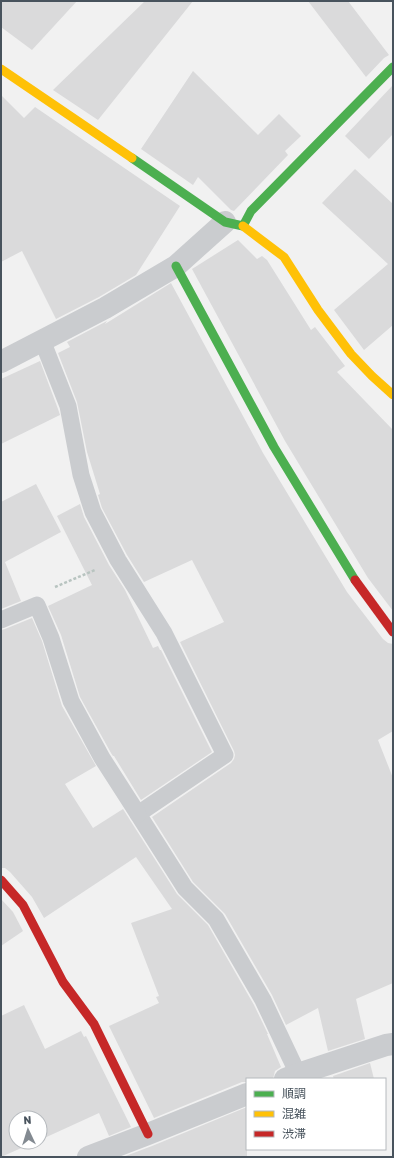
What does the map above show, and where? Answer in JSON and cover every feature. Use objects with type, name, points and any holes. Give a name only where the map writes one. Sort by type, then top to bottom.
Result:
[{"type":"street","points":[[1,362],[104,308],[176,266],[251,212],[393,67]]},
{"type":"street","points":[[1,69],[284,258],[318,310],[351,354],[393,395]]},
{"type":"street","points":[[176,266],[274,448],[358,585],[393,632]]},
{"type":"street","points":[[1,880],[23,905],[63,982],[94,1024],[148,1134]]},
{"type":"street","points":[[292,1076],[393,1044]]},
{"type":"street","points":[[88,1157],[246,1094]]},
{"type":"lane","points":[[42,340],[68,406],[81,475],[94,512],[118,560],[164,633],[225,755],[138,814]]},
{"type":"lane","points":[[1,620],[37,605],[51,638],[71,701],[102,758],[185,888],[216,918],[263,1000],[292,1076]]},
{"type":"path","points":[[37,605],[48,590],[118,560]]},
{"type":"building","points":[[1,1],[77,1],[32,50],[1,27]]},
{"type":"building","points":[[145,1],[193,1],[98,120],[53,90]]},
{"type":"building","points":[[308,1],[348,1],[389,55],[384,58],[366,77]]},
{"type":"building","points":[[193,71],[258,135],[279,114],[301,136],[285,151],[288,155],[234,211],[231,210],[198,177],[193,185],[141,149]]},
{"type":"building","points":[[393,85],[393,134],[369,159],[345,136]]},
{"type":"building","points":[[1,95],[24,118],[35,107],[180,206],[136,275],[99,297],[56,319],[22,251],[1,262]]},
{"type":"building","points":[[355,169],[393,204],[393,325],[364,350],[334,310],[388,264],[322,203]]},
{"type":"building","points":[[238,240],[257,259],[262,256],[267,260],[311,330],[315,327],[345,366],[337,372],[393,430],[393,611],[368,578],[285,441],[192,269]]},
{"type":"building","points":[[171,283],[263,453],[347,592],[383,639],[388,643],[393,644],[393,731],[378,740],[393,778],[393,983],[356,999],[365,1039],[328,1051],[318,1008],[286,1025],[272,995],[225,914],[193,882],[152,817],[231,763],[234,759],[234,751],[180,642],[224,622],[192,560],[144,582],[127,555],[102,508],[98,495],[100,494],[87,452],[77,402],[58,353],[70,347],[67,342],[107,321],[105,324]]},
{"type":"building","points":[[40,361],[60,415],[1,444],[1,379]]},
{"type":"building","points":[[36,484],[61,532],[5,562],[21,601],[1,609],[1,502]]},
{"type":"building","points":[[80,504],[84,517],[109,565],[125,590],[153,648],[158,646],[161,650],[212,752],[141,800],[111,753],[80,697],[61,635],[48,606],[92,585],[57,516]]},
{"type":"building","points":[[32,618],[42,641],[62,706],[96,766],[65,784],[93,828],[123,809],[177,894],[208,925],[254,1005],[268,1034],[281,1067],[275,1071],[273,1078],[246,1078],[246,1082],[242,1082],[154,1118],[109,1026],[159,1003],[156,997],[159,996],[131,923],[172,909],[136,857],[44,918],[32,897],[10,872],[5,868],[1,868],[1,630]]},
{"type":"building","points":[[1,899],[13,912],[23,931],[1,946]]},
{"type":"building","points":[[24,1005],[45,1049],[81,1031],[84,1037],[86,1036],[131,1127],[109,1136],[99,1113],[48,1136],[48,1110],[8,1110],[8,1150],[17,1150],[1,1157],[1,1016]]},
{"type":"building","points":[[370,1063],[374,1078],[334,1078],[333,1076]]},
{"type":"building","points":[[246,1107],[247,1157],[123,1157]]},
{"type":"traffic: fast","points":[[132,158],[225,222],[243,226],[251,211],[393,67]]},
{"type":"traffic: fast","points":[[176,266],[274,447],[355,580]]},
{"type":"traffic: slow","points":[[1,69],[132,158]]},
{"type":"traffic: slow","points":[[243,226],[284,257],[318,310],[351,354],[393,395]]},
{"type":"traffic: jam","points":[[355,580],[393,632]]},
{"type":"traffic: jam","points":[[1,880],[23,905],[63,982],[94,1024],[148,1134]]}]
